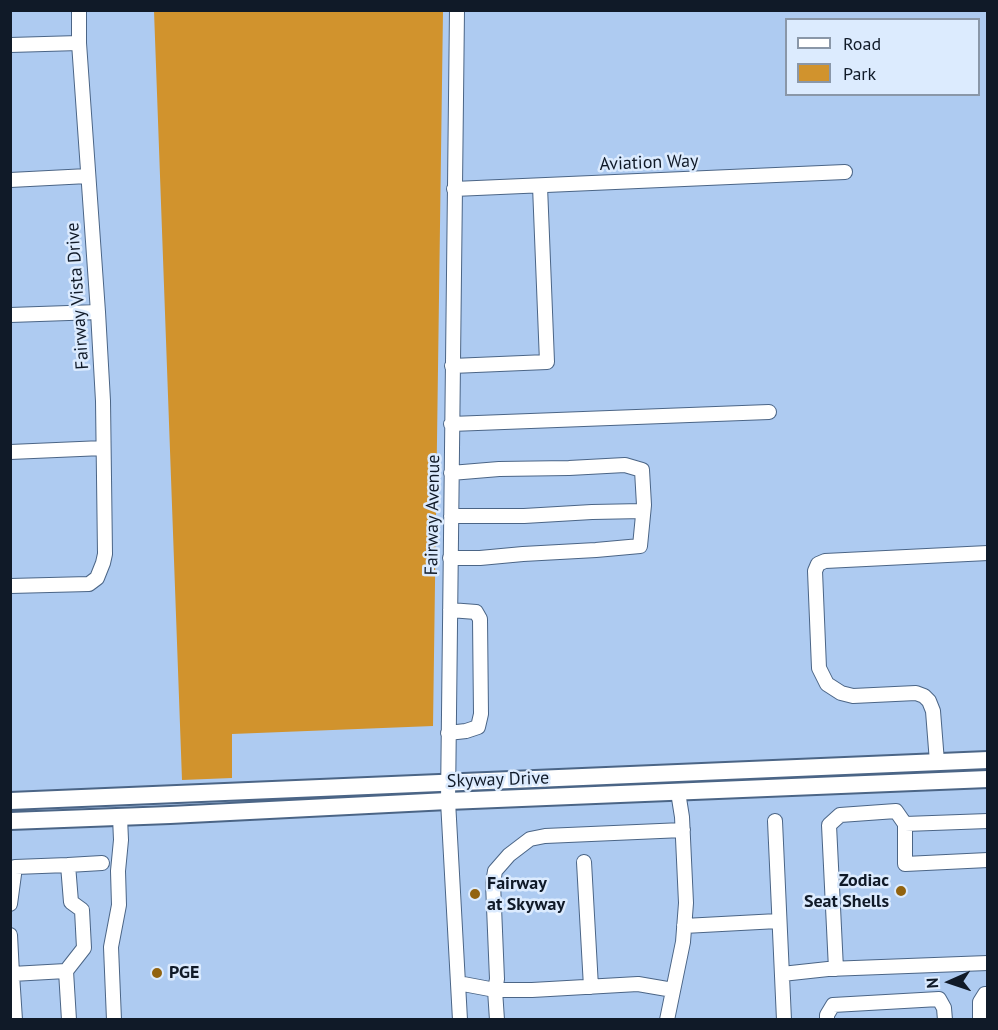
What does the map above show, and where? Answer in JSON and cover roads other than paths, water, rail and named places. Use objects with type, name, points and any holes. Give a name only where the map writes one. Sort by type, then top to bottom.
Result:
[{"type":"main road","name":"Skyway Drive","points":[[10,801],[987,760]]},
{"type":"main road","name":"Skyway Drive","points":[[10,821],[987,779]]},
{"type":"street","name":"Fairway Vista Drive","points":[[10,586],[89,584],[97,578],[105,554],[104,448],[98,312],[78,10]]},
{"type":"street","name":"Fairway Avenue","points":[[457,10],[448,801],[460,1020]]},
{"type":"street","points":[[10,45],[79,44]]},
{"type":"street","name":"Aviation Way","points":[[454,189],[845,172]]},
{"type":"street","points":[[10,180],[88,176]]},
{"type":"street","points":[[453,366],[547,362],[540,186]]},
{"type":"street","points":[[10,315],[98,312]]},
{"type":"street","points":[[451,425],[769,412]]},
{"type":"street","points":[[10,452],[104,448]]},
{"type":"street","points":[[450,558],[480,558],[640,546],[644,511],[642,470],[626,465],[499,469],[451,473]]},
{"type":"street","points":[[451,516],[524,516],[644,511]]},
{"type":"street","points":[[936,762],[933,711],[924,696],[916,693],[853,696],[841,693],[827,684],[819,668],[815,571],[818,564],[825,561],[987,553]]},
{"type":"street","points":[[448,733],[478,727],[481,714],[480,619],[476,612],[450,610]]},
{"type":"street","points":[[667,1020],[683,942],[686,903],[678,792]]},
{"type":"street","points":[[836,969],[829,825],[840,814],[896,811],[905,824],[905,864],[987,860]]},
{"type":"street","points":[[114,1020],[111,947],[119,905],[120,817]]},
{"type":"street","points":[[774,821],[784,1020]]},
{"type":"street","points":[[905,824],[987,821]]},
{"type":"street","points":[[497,1020],[493,883],[495,871],[509,855],[530,839],[545,836],[682,830]]},
{"type":"street","points":[[584,862],[591,987]]},
{"type":"street","points":[[10,904],[13,867],[102,863]]},
{"type":"street","points":[[68,865],[71,902],[82,910],[84,948],[66,970],[69,1020]]},
{"type":"street","points":[[684,926],[778,921]]},
{"type":"street","points":[[10,935],[15,1020]]},
{"type":"street","points":[[84,948],[111,947]]},
{"type":"street","points":[[782,974],[836,969],[987,963]]},
{"type":"street","points":[[12,974],[66,970]]},
{"type":"street","points":[[458,983],[495,990],[638,984],[673,990]]},
{"type":"street","points":[[980,1020],[980,1002],[987,994]]},
{"type":"street","points":[[827,1020],[827,1014],[833,1005],[939,999],[944,1008],[945,1020]]},
{"type":"place","name":"Zodiac Seat Shells","points":[[901,891]]},
{"type":"place","name":"Fairway at Skyway","points":[[475,894]]},
{"type":"place","name":"PGE","points":[[157,973]]}]
